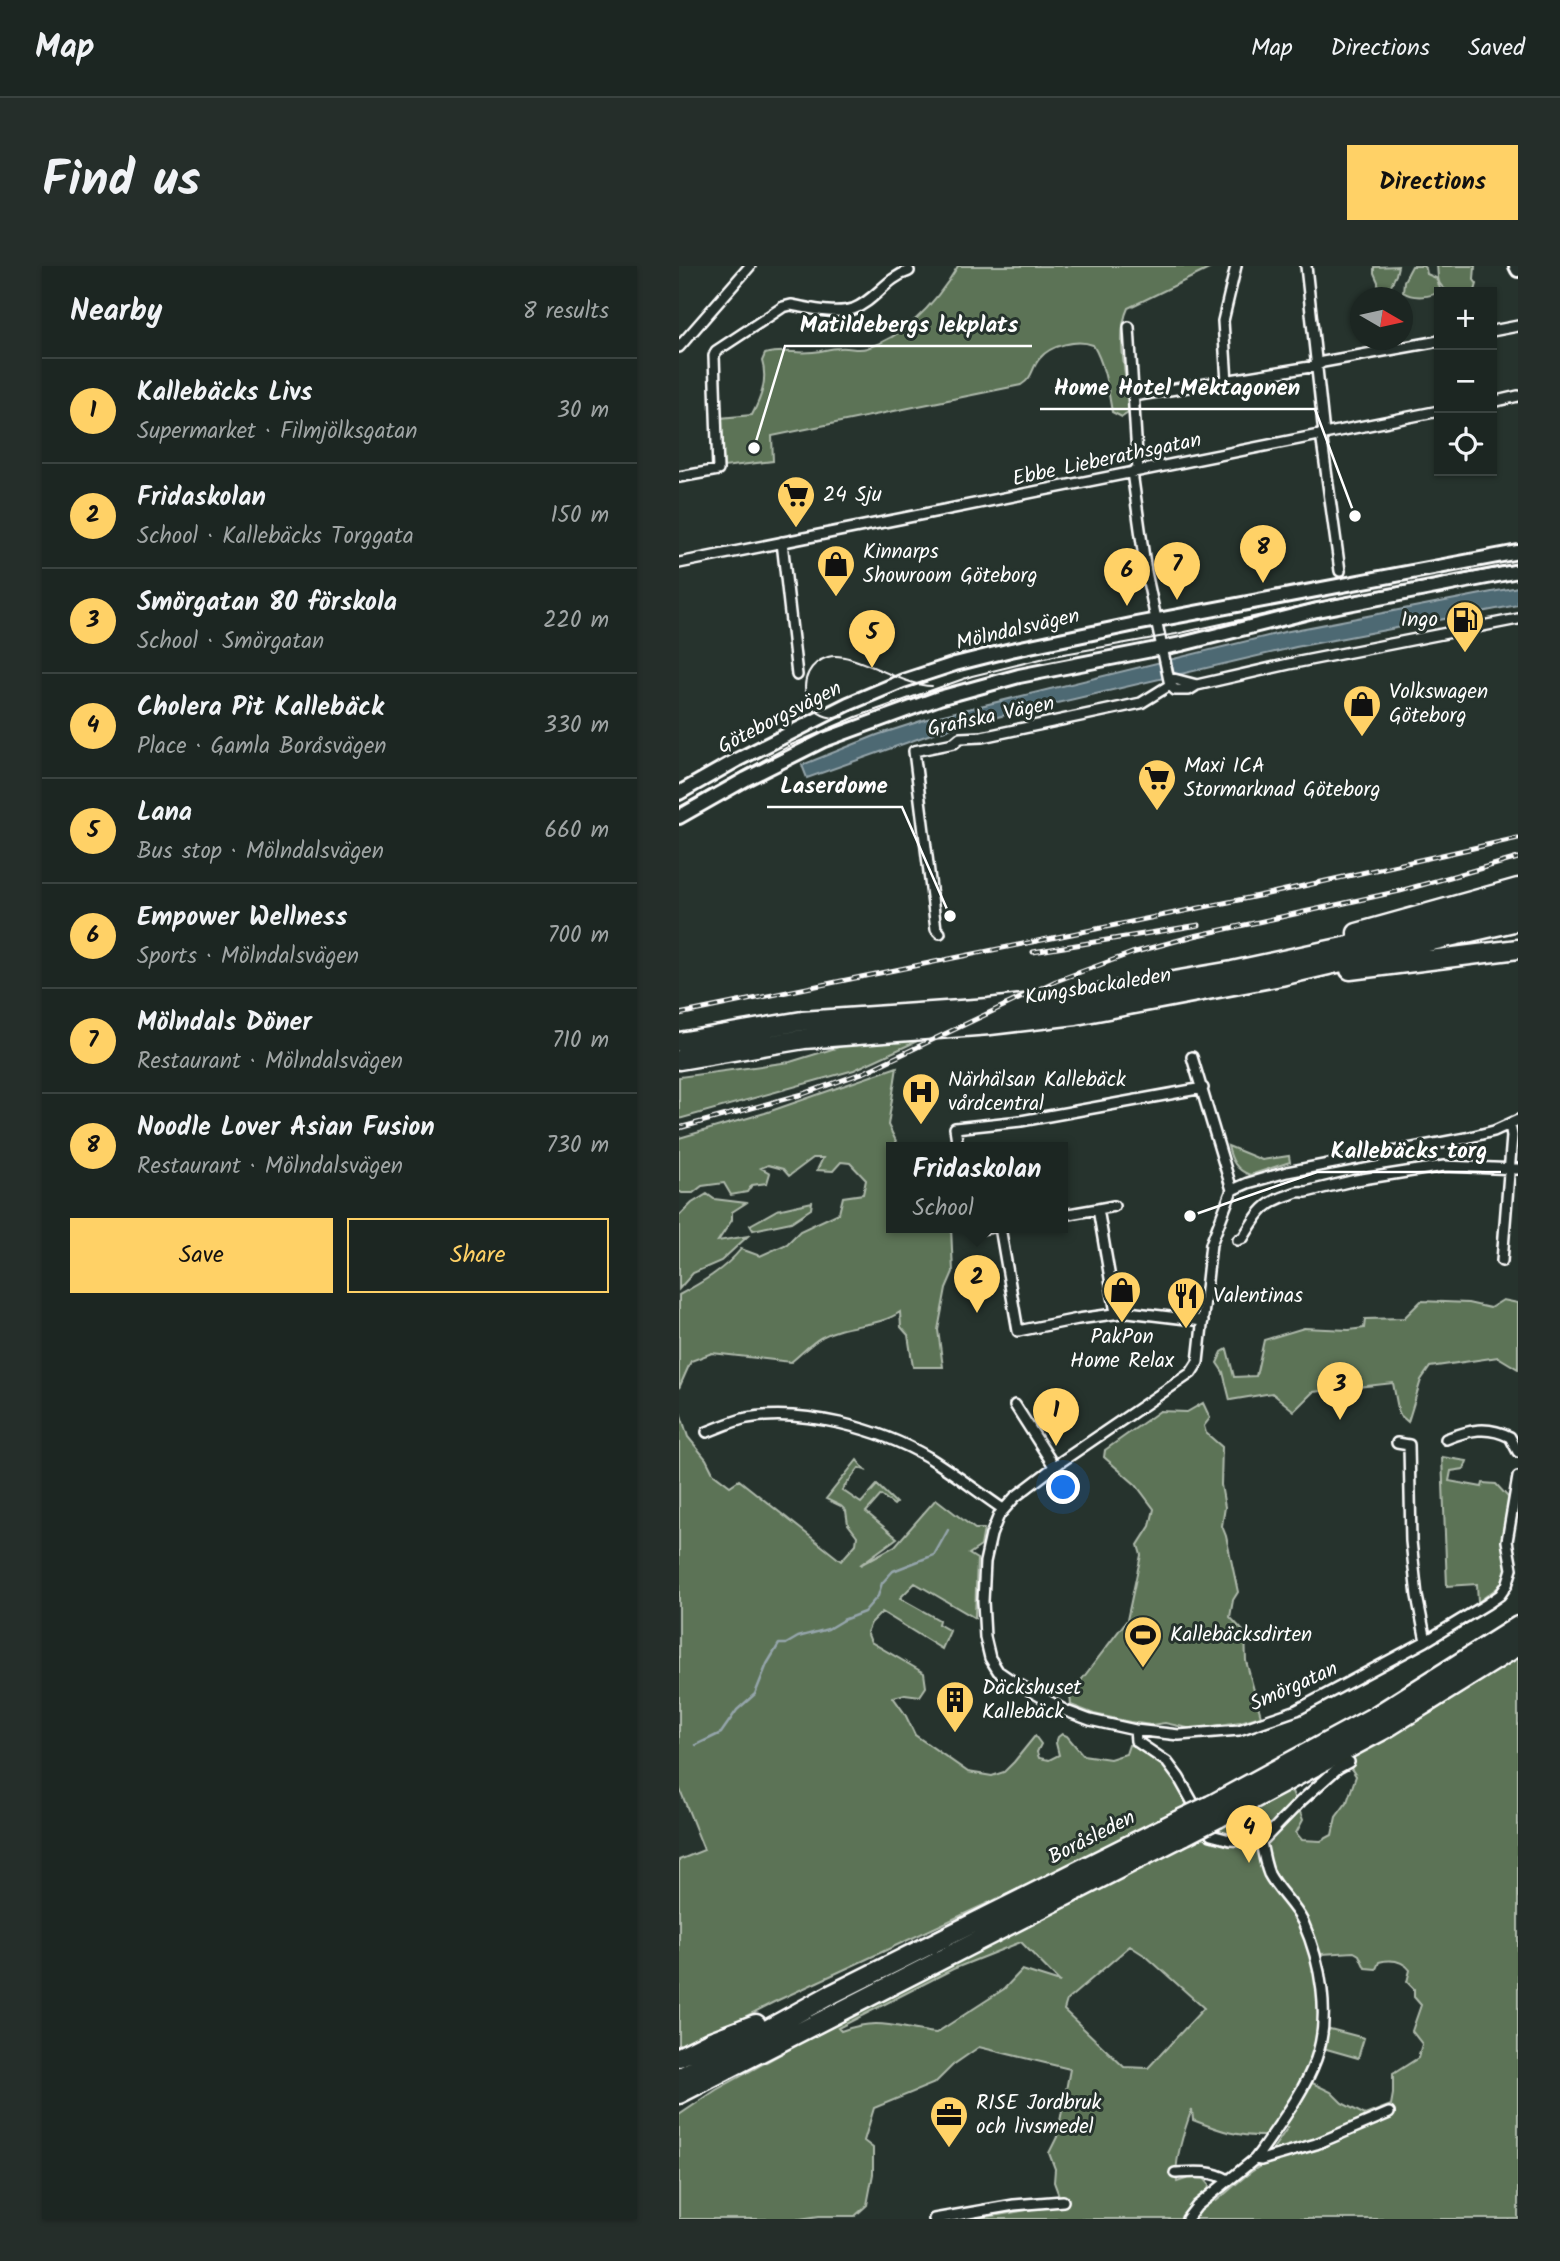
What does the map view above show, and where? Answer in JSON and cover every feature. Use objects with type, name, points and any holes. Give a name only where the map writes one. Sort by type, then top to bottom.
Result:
[{"type":"highway","points":[[1263,963],[1325,942],[1518,887]]},
{"type":"highway","name":"Kungsbackaleden","points":[[679,1042],[835,1017],[989,1008],[1074,999],[1365,943],[1518,906]]},
{"type":"highway","name":"Kungsbackaleden","points":[[679,1060],[804,1038],[990,1025],[1076,1015],[1281,976],[1518,921]]},
{"type":"highway","points":[[1281,976],[1361,969],[1518,949]]},
{"type":"highway","name":"Boråsleden","points":[[1215,1812],[1518,1626]]},
{"type":"highway","name":"Boråsleden","points":[[679,2078],[830,1995],[1373,1736],[1518,1646]]},
{"type":"highway","name":"Boråsleden","points":[[679,2094],[1181,1828]]},
{"type":"highway","points":[[679,2057],[711,2041],[830,1995]]},
{"type":"highway","points":[[679,2108],[762,2050]]},
{"type":"main road","name":"Mölndalsvägen","points":[[861,698],[903,681],[988,655],[1157,620],[1518,552]]},
{"type":"main road","points":[[1163,654],[1317,610],[1518,571]]},
{"type":"main road","name":"Göteborgsvägen","points":[[679,817],[799,752],[925,703],[982,686],[1163,654]]},
{"type":"main road","name":"Göteborgsvägen","points":[[679,793],[737,760],[861,698]]},
{"type":"street","points":[[679,347],[750,266]]},
{"type":"street","points":[[1227,382],[1223,321],[1236,266]]},
{"type":"street","points":[[1306,266],[1322,434],[1341,571]]},
{"type":"street","points":[[679,477],[718,470],[716,351],[783,307],[791,305],[850,310],[891,279],[909,271]]},
{"type":"street","points":[[1497,330],[1518,326]]},
{"type":"street","points":[[1129,327],[1135,471],[1146,572],[1170,682],[1198,685],[1289,663],[1518,619]]},
{"type":"street","points":[[1133,397],[1316,366],[1323,362],[1434,342]]},
{"type":"street","points":[[1497,401],[1518,396]]},
{"type":"street","name":"Ebbe Lieberathsgatan","points":[[679,563],[1434,412]]},
{"type":"street","points":[[782,542],[797,675]]},
{"type":"street","name":"Grafiska Vägen","points":[[940,933],[936,929],[914,751],[954,743],[960,738],[982,737],[1141,703],[1170,682]]},
{"type":"street","points":[[1192,1057],[1232,1190],[1248,1182],[1287,1172],[1466,1138],[1514,1122],[1514,1169],[1501,1261]]},
{"type":"street","points":[[957,1142],[955,1128],[1021,1121],[1203,1088]]},
{"type":"street","points":[[1238,1240],[1243,1238],[1262,1208],[1272,1201],[1300,1191],[1444,1166],[1514,1169]]},
{"type":"street","name":"Smörgatan","points":[[1232,1190],[1211,1244],[1198,1362],[1191,1373],[1055,1466],[1015,1496],[1003,1509],[991,1535],[985,1562],[985,1637],[994,1665],[1011,1680],[1066,1711],[1090,1720],[1135,1730],[1193,1735],[1239,1730],[1257,1725],[1297,1710],[1426,1641],[1493,1600],[1507,1585],[1512,1569],[1507,1541],[1518,1477]]},
{"type":"street","points":[[1068,1214],[1114,1206]]},
{"type":"street","points":[[1098,1209],[1116,1313]]},
{"type":"street","points":[[1001,1233],[1018,1331],[1116,1313],[1203,1321]]},
{"type":"street","points":[[1015,1405],[1055,1466]]},
{"type":"street","points":[[707,1432],[746,1418],[773,1416],[850,1426],[927,1457],[1003,1509]]},
{"type":"street","points":[[1446,1439],[1468,1430],[1489,1429],[1510,1437],[1518,1452]]},
{"type":"street","points":[[1397,1443],[1409,1445],[1411,1541],[1426,1641]]},
{"type":"street","points":[[1135,1730],[1136,1741],[1167,1762],[1179,1777],[1211,1835],[1230,1840],[1261,1842],[1301,1801],[1338,1768],[1349,1762]]},
{"type":"street","points":[[1187,2219],[1197,2206],[1255,2159],[1312,2069],[1320,2043],[1321,1985],[1306,1930],[1296,1909],[1270,1875],[1261,1842]]},
{"type":"street","points":[[1255,2159],[1261,2160],[1316,2144],[1389,2113]]},
{"type":"street","points":[[1175,2173],[1205,2172],[1228,2180]]},
{"type":"street","points":[[935,2219],[1014,2205],[1063,2201]]},
{"type":"green space","points":[[958,266],[1215,266],[1128,308],[1124,319],[1122,345],[1131,411],[1122,417],[1112,412],[1103,369],[1093,345],[1072,343],[1045,353],[1021,385],[772,436],[773,461],[724,467],[720,418],[752,415],[763,389],[762,361],[765,354],[837,348],[863,349],[882,342],[908,326],[931,304]]},
{"type":"green space","points":[[1398,266],[1392,287],[1378,287],[1374,267]]},
{"type":"green space","points":[[1412,266],[1423,266],[1427,274],[1436,278],[1439,287],[1434,287],[1432,295],[1413,296],[1413,287],[1403,287]]},
{"type":"green space","points":[[1437,266],[1475,266],[1476,287],[1442,287],[1438,280]]},
{"type":"green space","points":[[926,1037],[854,1070],[679,1119],[679,1077],[790,1062],[842,1046]]},
{"type":"green space","points":[[897,1067],[888,1125],[896,1142],[886,1142],[886,1233],[951,1233],[953,1272],[946,1288],[938,1330],[943,1367],[913,1367],[908,1335],[901,1327],[900,1312],[881,1321],[841,1329],[822,1337],[791,1362],[712,1353],[691,1361],[679,1388],[679,1295],[720,1269],[741,1249],[760,1256],[787,1244],[800,1231],[839,1213],[843,1197],[863,1194],[866,1180],[850,1163],[841,1162],[833,1171],[817,1170],[823,1158],[813,1158],[789,1176],[783,1169],[768,1165],[761,1168],[770,1173],[767,1183],[752,1185],[747,1192],[731,1195],[724,1183],[702,1186],[693,1193],[679,1191],[679,1138],[765,1113]]},
{"type":"green space","points":[[1228,1146],[1262,1160],[1289,1156],[1290,1162],[1250,1175],[1235,1164]]},
{"type":"green space","points":[[707,1194],[714,1199],[746,1203],[732,1212],[732,1220],[718,1241],[748,1236],[721,1261],[693,1273],[679,1289],[679,1216],[692,1203]]},
{"type":"green space","points":[[812,1202],[811,1209],[791,1222],[753,1230],[750,1225],[777,1210]]},
{"type":"green space","points":[[1503,1300],[1518,1303],[1518,1369],[1498,1357],[1430,1367],[1421,1380],[1408,1422],[1399,1414],[1393,1383],[1313,1392],[1294,1411],[1272,1393],[1230,1400],[1223,1372],[1217,1363],[1222,1352],[1227,1349],[1234,1377],[1256,1376],[1264,1340],[1304,1328],[1364,1328],[1365,1319],[1404,1318],[1421,1301],[1468,1303],[1490,1308]]},
{"type":"green space","points":[[1203,1403],[1210,1418],[1204,1426],[1206,1433],[1222,1447],[1221,1485],[1225,1507],[1222,1526],[1238,1592],[1233,1600],[1230,1617],[1245,1633],[1246,1661],[1261,1716],[1192,1729],[1165,1723],[1151,1725],[1130,1722],[1094,1714],[1071,1705],[1070,1695],[1127,1620],[1141,1555],[1138,1545],[1150,1526],[1154,1509],[1136,1485],[1104,1457],[1105,1450],[1160,1411],[1187,1412]]},
{"type":"green space","points":[[679,1409],[688,1437],[706,1459],[713,1473],[730,1486],[739,1480],[841,1561],[856,1544],[857,1536],[848,1524],[846,1511],[826,1499],[857,1460],[865,1470],[859,1468],[842,1490],[861,1503],[877,1485],[896,1503],[894,1505],[881,1495],[866,1512],[897,1538],[860,1565],[895,1546],[936,1499],[975,1529],[984,1529],[981,1546],[969,1554],[977,1559],[975,1618],[915,1583],[900,1598],[939,1620],[938,1624],[950,1631],[942,1649],[882,1612],[871,1623],[867,1632],[871,1642],[924,1673],[926,1687],[920,1696],[905,1694],[893,1697],[915,1735],[968,1772],[992,1776],[1004,1772],[1035,1736],[1041,1744],[1037,1752],[1039,1758],[1049,1760],[1059,1755],[1056,1743],[1062,1734],[1067,1736],[1083,1755],[1110,1759],[1126,1754],[1129,1745],[1140,1747],[1158,1758],[1178,1786],[1187,1805],[1029,1884],[774,2002],[679,2050],[679,1860],[704,1850],[679,1787]]},
{"type":"green space","points":[[1442,1457],[1467,1461],[1464,1469],[1451,1471],[1449,1481],[1482,1487],[1483,1483],[1496,1484],[1509,1498],[1502,1537],[1509,1570],[1504,1583],[1478,1602],[1477,1584],[1447,1586]]},
{"type":"green space","points":[[1518,1657],[1518,2219],[975,2219],[1062,2204],[1054,2182],[1055,2169],[1049,2153],[1057,2137],[1070,2069],[979,2047],[953,2065],[935,2083],[874,2108],[864,2141],[873,2148],[873,2174],[867,2205],[855,2216],[679,2219],[679,2115],[716,2090],[835,2024],[1291,1789],[1303,1820],[1296,1833],[1302,1840],[1321,1841],[1332,1835],[1336,1817],[1347,1802],[1356,1776],[1346,1761],[1431,1713]],"holes":[[[1021,1942],[1060,1982],[1022,1970],[1004,1989],[936,2033],[878,2024],[841,2031],[838,2028],[953,1969]],[[1130,1946],[1147,1957],[1204,2008],[1148,2068],[1124,2067],[1064,2010],[1067,2000]],[[1354,1952],[1359,1955],[1365,1968],[1376,1969],[1379,1962],[1388,1961],[1403,1964],[1410,1970],[1407,1982],[1414,1989],[1414,1997],[1421,2005],[1412,2031],[1422,2044],[1418,2058],[1393,2074],[1391,2105],[1365,2115],[1342,2103],[1331,2092],[1304,2079],[1317,2034],[1319,2005],[1313,1959],[1322,1954]],[[1192,2109],[1193,2120],[1238,2134],[1268,2136],[1275,2125],[1288,2127],[1270,2153],[1274,2161],[1251,2172],[1216,2201],[1208,2194],[1209,2184],[1203,2177],[1195,2176],[1177,2182],[1178,2155]]]},
{"type":"green space","points":[[1330,2029],[1364,2038],[1358,2058],[1323,2048]]},
{"type":"water","points":[[1518,587],[1518,605],[1296,647],[976,722],[934,733],[807,778],[802,765],[877,735],[927,719],[1284,632]]},
{"type":"waterway","points":[[696,1745],[721,1733],[737,1710],[755,1694],[767,1664],[779,1644],[828,1629],[864,1612],[878,1596],[882,1583],[893,1571],[934,1555],[948,1530]]},
{"type":"tram line","points":[[679,807],[791,745],[856,717],[972,676],[1053,656],[1176,634],[1325,601],[1518,564]]},
{"type":"tram line","points":[[844,717],[830,717],[818,713],[810,705],[806,694],[805,683],[809,673],[816,663],[828,657],[850,659],[906,680],[932,686]]},
{"type":"railway","points":[[679,1014],[1263,895],[1518,838]]},
{"type":"railway","points":[[679,1128],[803,1094],[865,1072],[1056,981],[1132,953],[1194,936],[1400,891],[1518,858]]},
{"type":"railway","points":[[1033,952],[1199,925]]},
{"type":"place","name":"Matildebergs lekplats","points":[[754,448]]},
{"type":"place","name":"Home Hotel Mektagonen","points":[[1355,516]]},
{"type":"place","name":"24 Sju","points":[[796,529]]},
{"type":"place","name":"Noodle Lover Asian Fusion","points":[[1263,583]]},
{"type":"place","name":"Kinnarps Showroom Göteborg","points":[[836,598]]},
{"type":"place","name":"Mölndals Döner","points":[[1177,600]]},
{"type":"place","name":"Empower Wellness","points":[[1127,606]]},
{"type":"place","name":"Ingo","points":[[1465,654]]},
{"type":"place","name":"Lana","points":[[872,668]]},
{"type":"place","name":"Volkswagen Göteborg","points":[[1362,738]]},
{"type":"place","name":"Maxi ICA Stormarknad Göteborg","points":[[1157,812]]},
{"type":"place","name":"Laserdome","points":[[950,916]]},
{"type":"place","name":"Närhälsan Kallebäck vårdcentral","points":[[921,1126]]},
{"type":"place","name":"Kallebäcks torg","points":[[1190,1216]]},
{"type":"place","name":"Fridaskolan","points":[[977,1313]]},
{"type":"place","name":"PakPon Home Relax","points":[[1122,1324]]},
{"type":"place","name":"Valentinas","points":[[1186,1330]]},
{"type":"place","name":"Smörgatan 80 förskola","points":[[1340,1420]]},
{"type":"place","name":"Kallebäcks Livs","points":[[1056,1446]]},
{"type":"place","name":"Kallebäcksdirten","points":[[1143,1669]]},
{"type":"place","name":"Däckshuset Kallebäck","points":[[955,1734]]},
{"type":"place","name":"Cholera Pit Kallebäck","points":[[1249,1863]]},
{"type":"place","name":"RISE Jordbruk och livsmedel","points":[[949,2149]]}]
